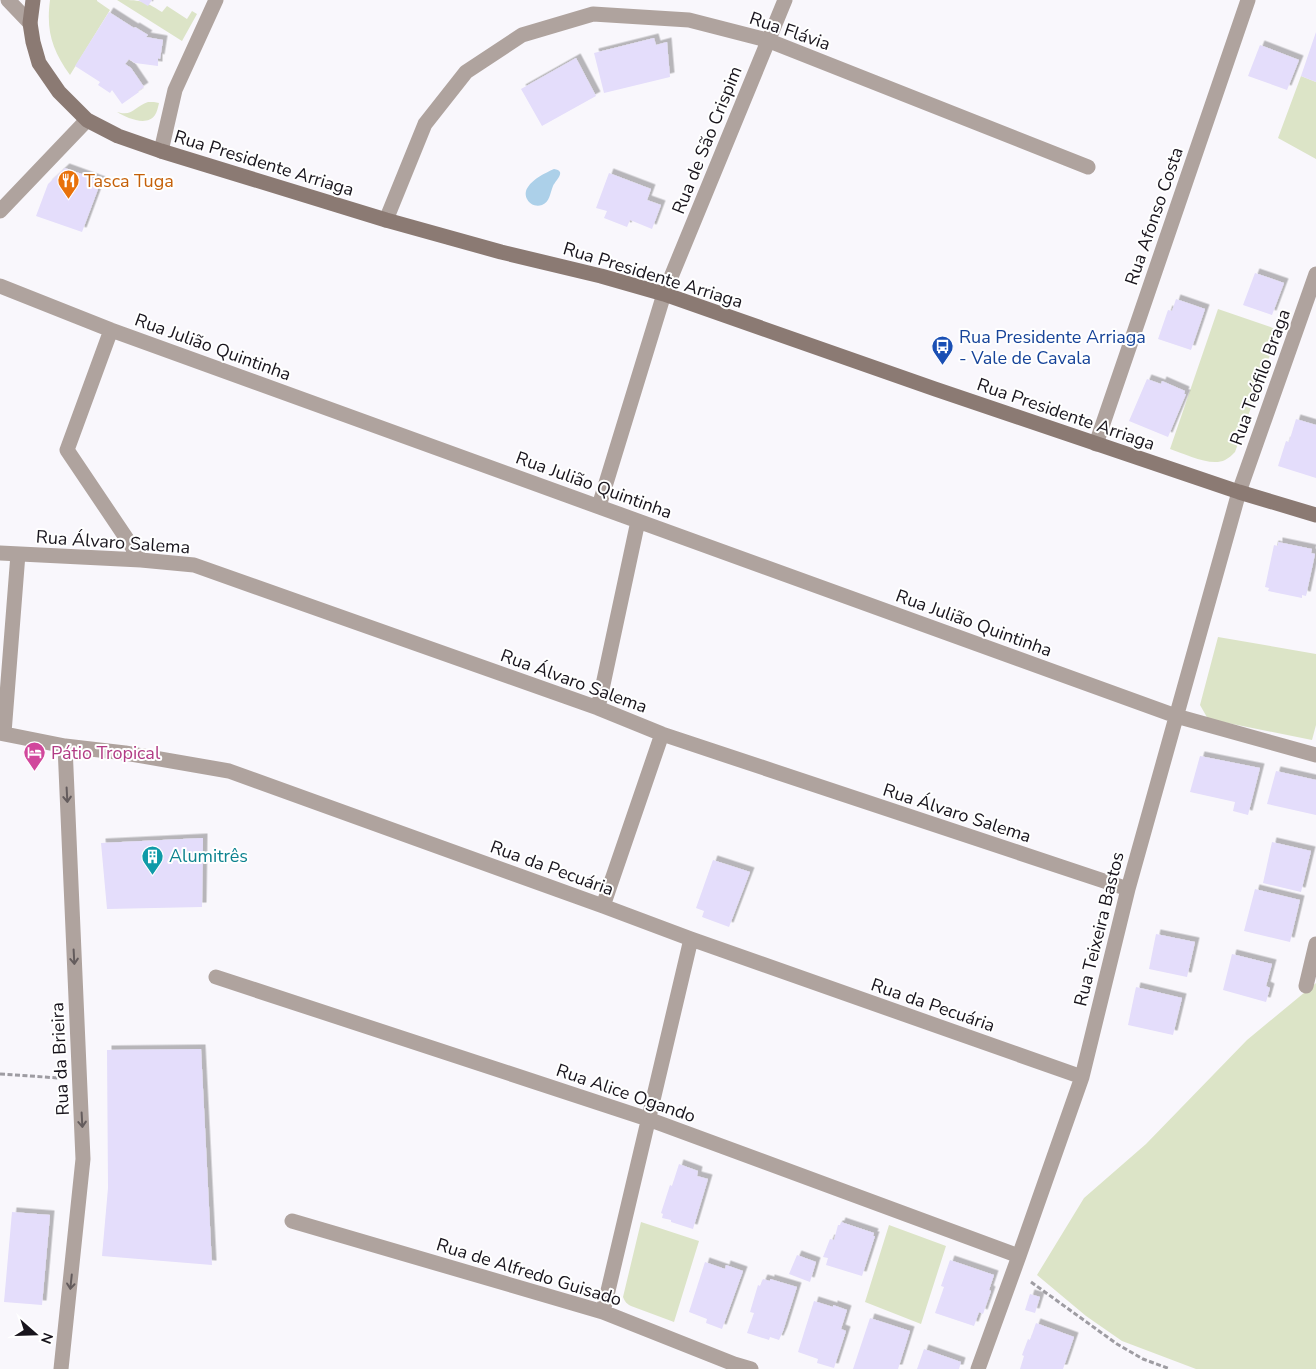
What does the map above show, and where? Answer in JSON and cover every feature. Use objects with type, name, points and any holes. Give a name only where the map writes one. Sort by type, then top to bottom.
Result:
[{"type":"street","points":[[8,0],[30,22]]},
{"type":"street","name":"Rua Presidente Arriaga","points":[[33,0],[30,22],[39,63],[59,92],[87,120],[118,136],[386,220],[664,294],[1096,444],[1239,492],[1316,515]]},
{"type":"street","points":[[161,151],[175,90],[216,0]]},
{"type":"street","name":"Rua de São Crispim","points":[[599,506],[664,294],[785,0]]},
{"type":"street","name":"Rua Afonso Costa","points":[[1096,444],[1248,0]]},
{"type":"street","name":"Rua Flávia","points":[[386,220],[425,124],[466,72],[522,35],[593,14],[689,20],[768,40],[1088,167]]},
{"type":"street","points":[[0,211],[87,120]]},
{"type":"street","name":"Rua Teófilo Braga","points":[[1239,492],[1316,274]]},
{"type":"street","name":"Rua Julião Quintinha","points":[[0,286],[111,330],[1176,716],[1316,756]]},
{"type":"street","points":[[111,330],[67,450],[141,560]]},
{"type":"street","name":"Rua Teixeira Bastos","points":[[978,1369],[1082,1077],[1128,889],[1239,492]]},
{"type":"street","points":[[598,708],[638,521]]},
{"type":"street","name":"Rua Álvaro Salema","points":[[0,552],[194,565],[598,708],[662,734],[1128,889]]},
{"type":"street","points":[[2,733],[18,554]]},
{"type":"street","name":"Rua da Pecuária","points":[[2,733],[65,746],[125,753],[229,771],[603,906],[691,940],[1082,1077]]},
{"type":"street","points":[[603,906],[662,734]]},
{"type":"street","name":"Rua da Brieira","points":[[61,1369],[84,1159],[65,746]]},
{"type":"street","points":[[603,1312],[691,940]]},
{"type":"street","points":[[1306,986],[1316,944]]},
{"type":"street","name":"Rua Alice Ogando","points":[[216,977],[648,1119],[1019,1256]]},
{"type":"street","name":"Rua de Alfredo Guisado","points":[[292,1221],[603,1312],[735,1366],[752,1369]]},
{"type":"path","points":[[0,1074],[80,1079]]},
{"type":"path","points":[[1019,1256],[1031,1282],[1117,1344],[1143,1359],[1170,1369]]},
{"type":"green space","points":[[50,0],[97,0],[110,10],[70,75],[59,57],[52,40],[49,21]]},
{"type":"green space","points":[[117,0],[141,2],[162,12],[167,6],[187,19],[192,11],[197,14],[182,41]]},
{"type":"green space","points":[[1301,76],[1316,82],[1316,159],[1278,138]]},
{"type":"green space","points":[[148,102],[159,103],[155,115],[151,119],[142,121],[131,119],[117,112],[127,113]]},
{"type":"green space","points":[[1218,309],[1279,330],[1235,452],[1225,460],[1213,462],[1170,449]]},
{"type":"green space","points":[[1218,637],[1316,654],[1316,725],[1312,740],[1208,719],[1200,705]]},
{"type":"green space","points":[[1316,983],[1316,1369],[1196,1369],[1122,1341],[1086,1316],[1037,1275],[1084,1198],[1146,1144],[1247,1040]]},
{"type":"green space","points":[[641,1222],[699,1241],[674,1322],[631,1306],[626,1303],[623,1297]]},
{"type":"green space","points":[[889,1225],[946,1246],[921,1324],[865,1302]]},
{"type":"water","points":[[554,169],[558,170],[560,174],[545,204],[538,206],[528,201],[526,191],[530,184],[543,174]]},
{"type":"building","points":[[138,0],[152,0],[148,6]]},
{"type":"building","points":[[109,12],[148,35],[146,37],[163,40],[160,59],[158,58],[158,66],[135,63],[129,59],[125,64],[131,68],[144,87],[122,104],[112,90],[110,93],[98,85],[100,82],[75,66]]},
{"type":"building","points":[[1316,32],[1316,82],[1301,76]]},
{"type":"building","points":[[654,38],[656,45],[667,42],[670,77],[604,93],[594,53]]},
{"type":"building","points":[[1260,45],[1299,60],[1287,90],[1248,76]]},
{"type":"building","points":[[576,58],[596,96],[542,126],[521,89]]},
{"type":"building","name":"Tasca Tuga","points":[[65,168],[101,181],[82,232],[36,216],[48,184]]},
{"type":"building","points":[[609,173],[651,189],[647,200],[661,205],[652,229],[630,220],[627,227],[604,218],[607,211],[596,208]]},
{"type":"building","points":[[1255,273],[1284,283],[1272,315],[1243,305]]},
{"type":"building","points":[[1176,299],[1205,309],[1191,350],[1158,339],[1168,310],[1172,311]]},
{"type":"building","points":[[1147,379],[1161,384],[1162,381],[1185,391],[1184,394],[1186,394],[1168,437],[1129,421]]},
{"type":"building","points":[[1296,419],[1316,425],[1316,478],[1278,466],[1286,441],[1289,442]]},
{"type":"building","points":[[1278,542],[1312,549],[1311,553],[1315,554],[1306,596],[1302,595],[1302,598],[1268,591],[1269,588],[1265,587],[1274,545],[1278,546]]},
{"type":"building","points":[[1200,756],[1260,768],[1248,815],[1233,811],[1235,802],[1190,792]]},
{"type":"building","points":[[1276,771],[1316,780],[1316,815],[1267,804]]},
{"type":"building","name":"Alumitrês","points":[[203,838],[202,907],[107,909],[101,843]]},
{"type":"building","points":[[1272,842],[1311,851],[1301,892],[1263,883]]},
{"type":"building","points":[[713,860],[750,872],[729,927],[702,917],[704,911],[696,908]]},
{"type":"building","points":[[1255,889],[1300,900],[1290,942],[1244,931]]},
{"type":"building","points":[[1156,934],[1195,942],[1187,977],[1149,969]]},
{"type":"building","points":[[1232,954],[1272,964],[1266,986],[1270,988],[1266,1002],[1223,990]]},
{"type":"building","points":[[1136,987],[1182,998],[1173,1035],[1128,1025]]},
{"type":"building","points":[[201,1049],[212,1265],[102,1256],[108,1188],[107,1050]]},
{"type":"building","points":[[679,1164],[698,1171],[697,1176],[708,1179],[693,1229],[662,1218],[663,1214],[661,1213]]},
{"type":"building","points":[[12,1212],[50,1215],[42,1305],[4,1302]]},
{"type":"building","points":[[841,1222],[874,1233],[873,1236],[875,1236],[862,1276],[826,1265],[828,1258],[823,1257],[830,1239],[834,1240],[838,1225]]},
{"type":"building","points":[[797,1255],[816,1262],[810,1282],[789,1274]]},
{"type":"building","points":[[950,1260],[994,1275],[983,1314],[979,1312],[974,1326],[935,1313],[944,1287],[941,1286]]},
{"type":"building","points":[[705,1262],[725,1269],[726,1265],[743,1271],[722,1329],[706,1323],[707,1319],[689,1312]]},
{"type":"building","points":[[763,1279],[770,1281],[770,1279],[797,1287],[779,1340],[770,1337],[769,1340],[747,1333],[754,1313],[750,1312],[758,1285],[760,1286]]},
{"type":"building","points":[[1030,1294],[1040,1297],[1035,1313],[1025,1310]]},
{"type":"building","points":[[814,1301],[847,1310],[841,1329],[846,1331],[834,1368],[817,1363],[818,1359],[798,1352]]},
{"type":"building","points":[[870,1318],[910,1331],[898,1369],[853,1369]]},
{"type":"building","points":[[1036,1323],[1074,1337],[1063,1369],[1020,1369],[1024,1356],[1022,1355]]},
{"type":"building","points":[[924,1349],[961,1362],[959,1369],[917,1369]]},
{"type":"place","name":"Tasca Tuga","points":[[68,200]]},
{"type":"place","name":"Rua Presidente Arriaga - Vale de Cavala","points":[[943,366]]},
{"type":"place","name":"Pátio Tropical","points":[[35,772]]},
{"type":"place","name":"Alumitrês","points":[[153,875]]}]
